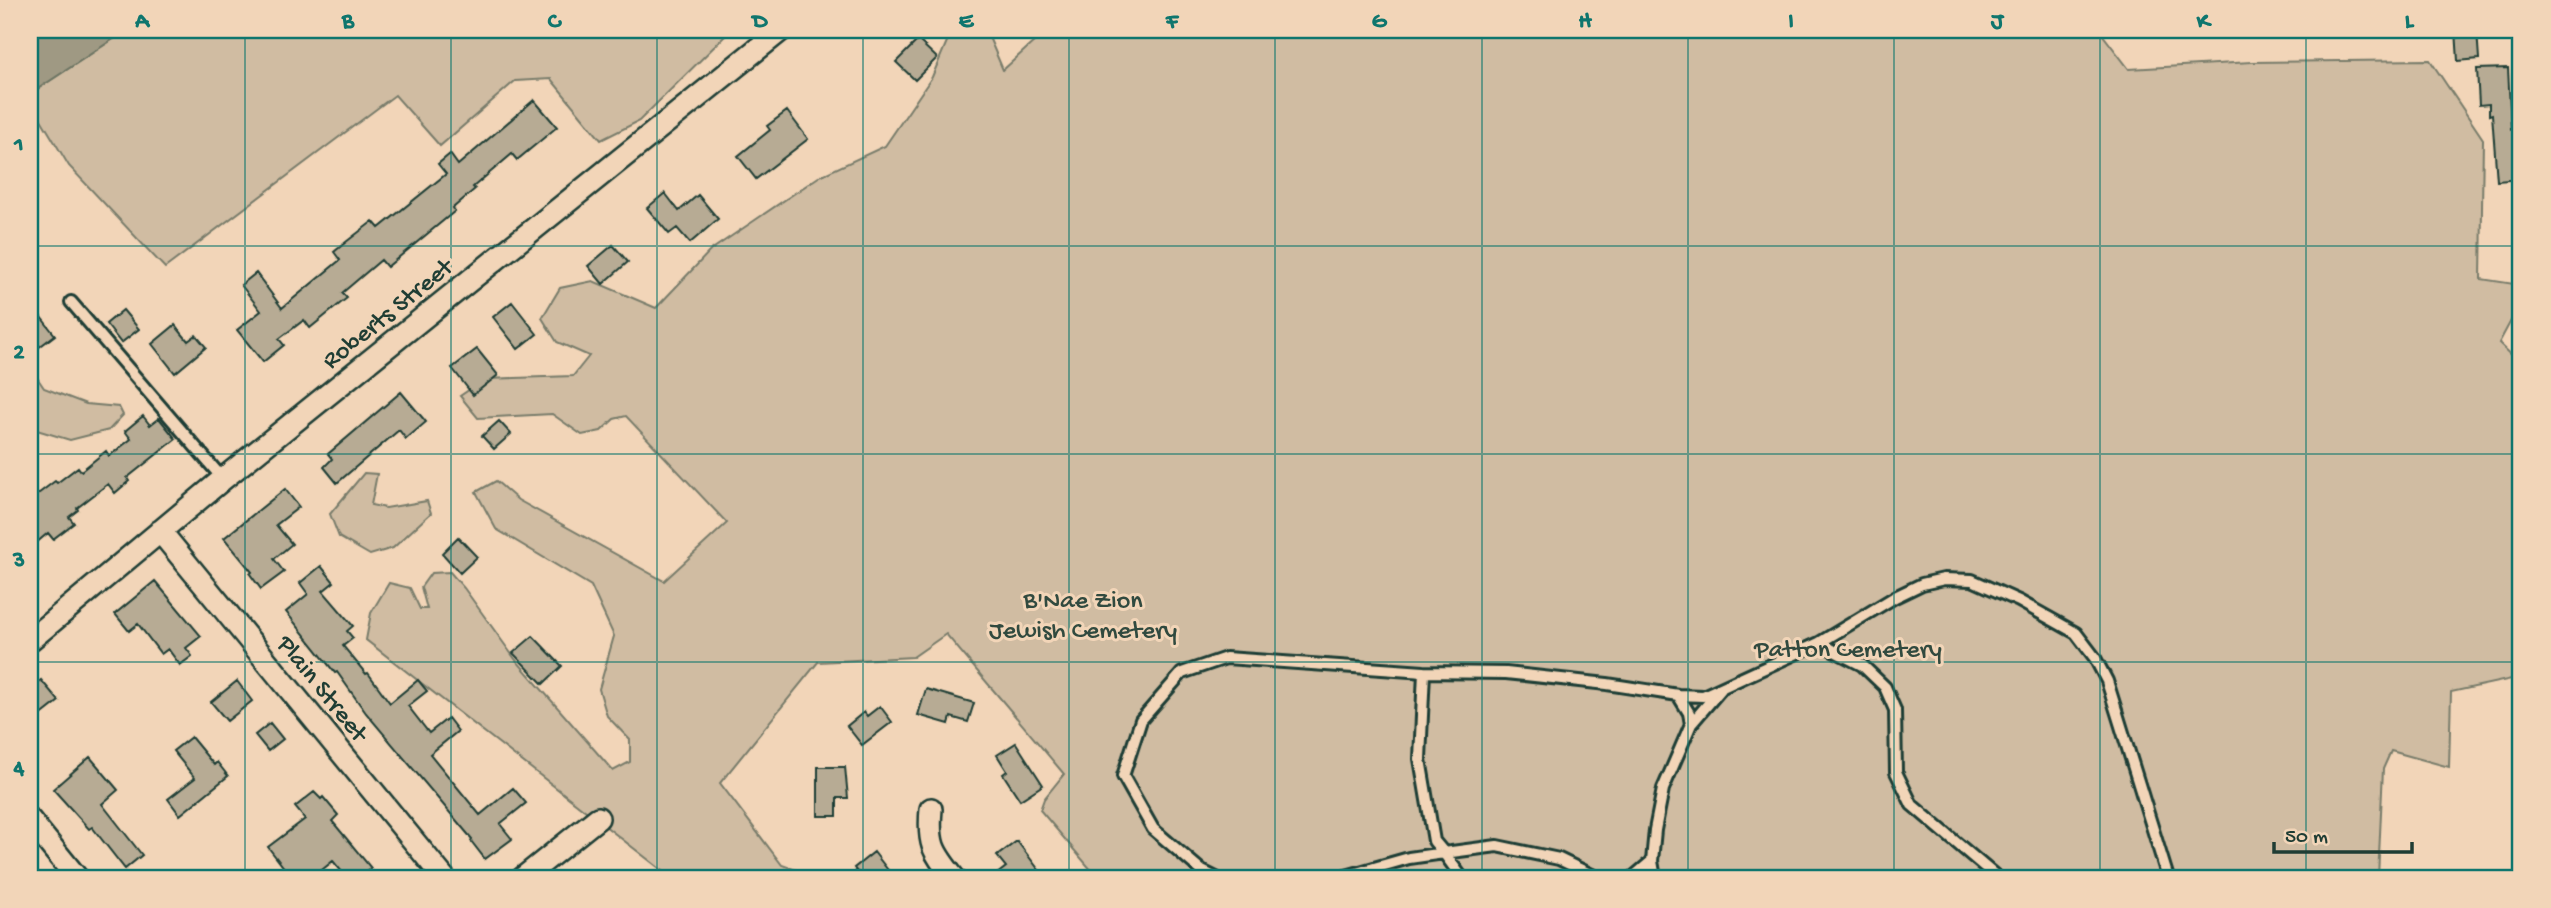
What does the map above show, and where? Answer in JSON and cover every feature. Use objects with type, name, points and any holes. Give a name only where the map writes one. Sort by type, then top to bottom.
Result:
[{"type":"street","name":"Roberts Street","points":[[30,640],[223,479],[780,30]]},
{"type":"street","name":"Plain Street","points":[[160,531],[444,878]]},
{"type":"street","points":[[931,808],[929,836],[936,853],[954,878]]},
{"type":"street","points":[[523,878],[598,818]]},
{"type":"street","points":[[30,820],[77,878]]},
{"type":"lane","points":[[71,302],[223,479]]},
{"type":"lane","points":[[1216,878],[1202,871],[1153,829],[1124,776],[1142,720],[1182,673],[1226,658],[1424,672],[1506,673],[1703,696],[1819,643],[1895,597],[1923,584],[1944,579],[1972,579],[2019,601],[2076,633],[2095,658],[2107,681],[2168,878]]},
{"type":"lane","points":[[1819,643],[1862,665],[1885,687],[1895,710],[1896,772],[1913,805],[1998,878]]},
{"type":"lane","points":[[1424,672],[1420,760],[1434,841],[1462,878]]},
{"type":"lane","points":[[1656,878],[1653,861],[1655,830],[1663,789],[1691,724],[1723,686]]},
{"type":"lane","points":[[1678,695],[1689,713],[1691,724]]},
{"type":"lane","points":[[1339,878],[1409,858],[1497,846],[1559,859],[1598,878]]},
{"type":"lane","points":[[1632,878],[1653,861]]},
{"type":"green space","points":[[127,30],[731,30],[639,121],[601,140],[551,79],[515,81],[440,146],[395,95],[165,268],[69,166],[30,101],[30,94]]},
{"type":"green space","points":[[971,30],[986,30],[1003,70],[1047,30],[2099,30],[2129,69],[2252,62],[2430,60],[2483,139],[2481,279],[2521,285],[2521,302],[2499,343],[2521,364],[2521,677],[2451,692],[2449,767],[2391,751],[2383,769],[2378,878],[1098,878],[1040,810],[1044,799],[1064,774],[946,634],[913,657],[818,662],[720,783],[782,865],[805,873],[810,878],[672,878],[366,640],[371,613],[389,583],[410,588],[420,609],[427,609],[421,587],[431,573],[450,572],[515,659],[613,771],[630,762],[630,740],[607,716],[599,689],[614,636],[591,586],[496,529],[476,492],[496,481],[518,500],[664,581],[727,523],[626,416],[614,419],[601,431],[582,435],[552,414],[478,418],[460,396],[485,379],[573,376],[589,356],[557,342],[542,318],[560,288],[593,281],[656,308],[711,250],[820,176],[885,146],[932,77],[948,39]]},
{"type":"green space","points":[[30,367],[44,388],[86,404],[119,407],[123,415],[109,430],[70,440],[30,428]]},
{"type":"green space","points":[[364,473],[377,474],[371,505],[386,508],[427,501],[431,513],[393,548],[370,555],[339,537],[330,514]]},
{"type":"shaded area","points":[[30,30],[127,30],[30,94]]},
{"type":"building","points":[[2456,30],[2477,30],[2479,59],[2458,61]]},
{"type":"building","points":[[918,40],[937,58],[915,80],[896,62]]},
{"type":"building","points":[[2508,68],[2511,129],[2521,128],[2521,179],[2497,181],[2492,114],[2489,115],[2489,104],[2479,105],[2477,69]]},
{"type":"building","points":[[534,100],[557,127],[517,160],[512,154],[473,187],[475,189],[453,208],[455,211],[387,267],[381,260],[342,293],[347,298],[310,328],[304,320],[279,339],[284,345],[263,362],[237,330],[261,311],[241,285],[256,273],[282,308],[340,260],[334,252],[346,242],[373,221],[379,228],[446,174],[438,164],[450,154],[458,165]]},
{"type":"building","points":[[787,111],[808,139],[756,179],[738,156],[770,130],[767,126]]},
{"type":"building","points":[[665,193],[679,211],[698,195],[718,219],[690,243],[677,228],[669,234],[647,208]]},
{"type":"building","points":[[613,245],[628,262],[603,284],[588,266]]},
{"type":"building","points":[[512,302],[537,334],[518,349],[493,317]]},
{"type":"building","points":[[30,303],[55,335],[30,354]]},
{"type":"building","points":[[123,310],[139,329],[121,343],[106,324]]},
{"type":"building","points":[[175,325],[188,341],[196,335],[206,347],[175,373],[152,344]]},
{"type":"building","points":[[477,349],[498,375],[473,395],[452,368]]},
{"type":"building","points":[[401,392],[426,422],[406,439],[399,430],[337,483],[324,467],[332,459],[328,454]]},
{"type":"building","points":[[143,416],[150,425],[159,418],[176,439],[127,478],[129,481],[115,493],[108,484],[69,517],[74,523],[53,539],[48,533],[30,548],[30,500],[78,467],[81,471],[106,451],[109,456],[131,439],[125,431]]},
{"type":"building","points":[[499,421],[511,434],[494,449],[482,436]]},
{"type":"building","points":[[285,489],[299,507],[276,525],[292,544],[274,559],[284,572],[261,589],[250,574],[252,572],[224,538]]},
{"type":"building","points":[[458,537],[477,557],[460,573],[442,553]]},
{"type":"building","points":[[321,566],[334,582],[323,591],[353,626],[347,631],[353,638],[343,646],[366,674],[368,673],[390,703],[418,680],[427,691],[408,706],[429,733],[448,718],[458,731],[430,754],[480,815],[513,788],[526,803],[500,824],[512,839],[485,859],[472,839],[366,713],[337,672],[335,673],[286,612],[308,594],[300,583]]},
{"type":"building","points":[[155,581],[201,636],[186,648],[192,656],[180,665],[168,649],[161,654],[138,624],[129,631],[115,614]]},
{"type":"building","points":[[533,636],[562,666],[543,684],[513,653]]},
{"type":"building","points":[[41,680],[59,701],[30,724],[30,689]]},
{"type":"building","points":[[237,681],[252,701],[227,721],[211,702]]},
{"type":"building","points":[[926,689],[974,703],[968,722],[951,717],[949,724],[918,715]]},
{"type":"building","points":[[880,706],[892,722],[862,745],[847,726],[864,712],[867,716]]},
{"type":"building","points":[[270,723],[283,739],[268,751],[255,735]]},
{"type":"building","points":[[191,737],[214,765],[217,762],[228,776],[180,815],[168,799],[195,778],[173,751]]},
{"type":"building","points":[[1016,743],[1043,785],[1020,800],[1003,774],[1007,771],[997,755]]},
{"type":"building","points":[[90,757],[118,790],[102,804],[142,855],[125,869],[92,827],[89,829],[53,789]]},
{"type":"building","points":[[818,767],[845,767],[848,798],[837,798],[837,816],[818,816]]},
{"type":"building","points":[[314,792],[321,799],[323,797],[338,815],[332,821],[371,868],[359,878],[347,878],[333,861],[312,878],[292,878],[268,847],[305,819],[295,807]]},
{"type":"building","points":[[1017,841],[1045,878],[992,878],[1006,867],[997,856]]},
{"type":"building","points":[[874,852],[894,878],[862,878],[854,868]]},
{"type":"park label","name":"B'Nae Zion Jewish Cemetery","points":[[1083,613]]},
{"type":"park label","name":"Patton Cemetery","points":[[1848,647]]}]
